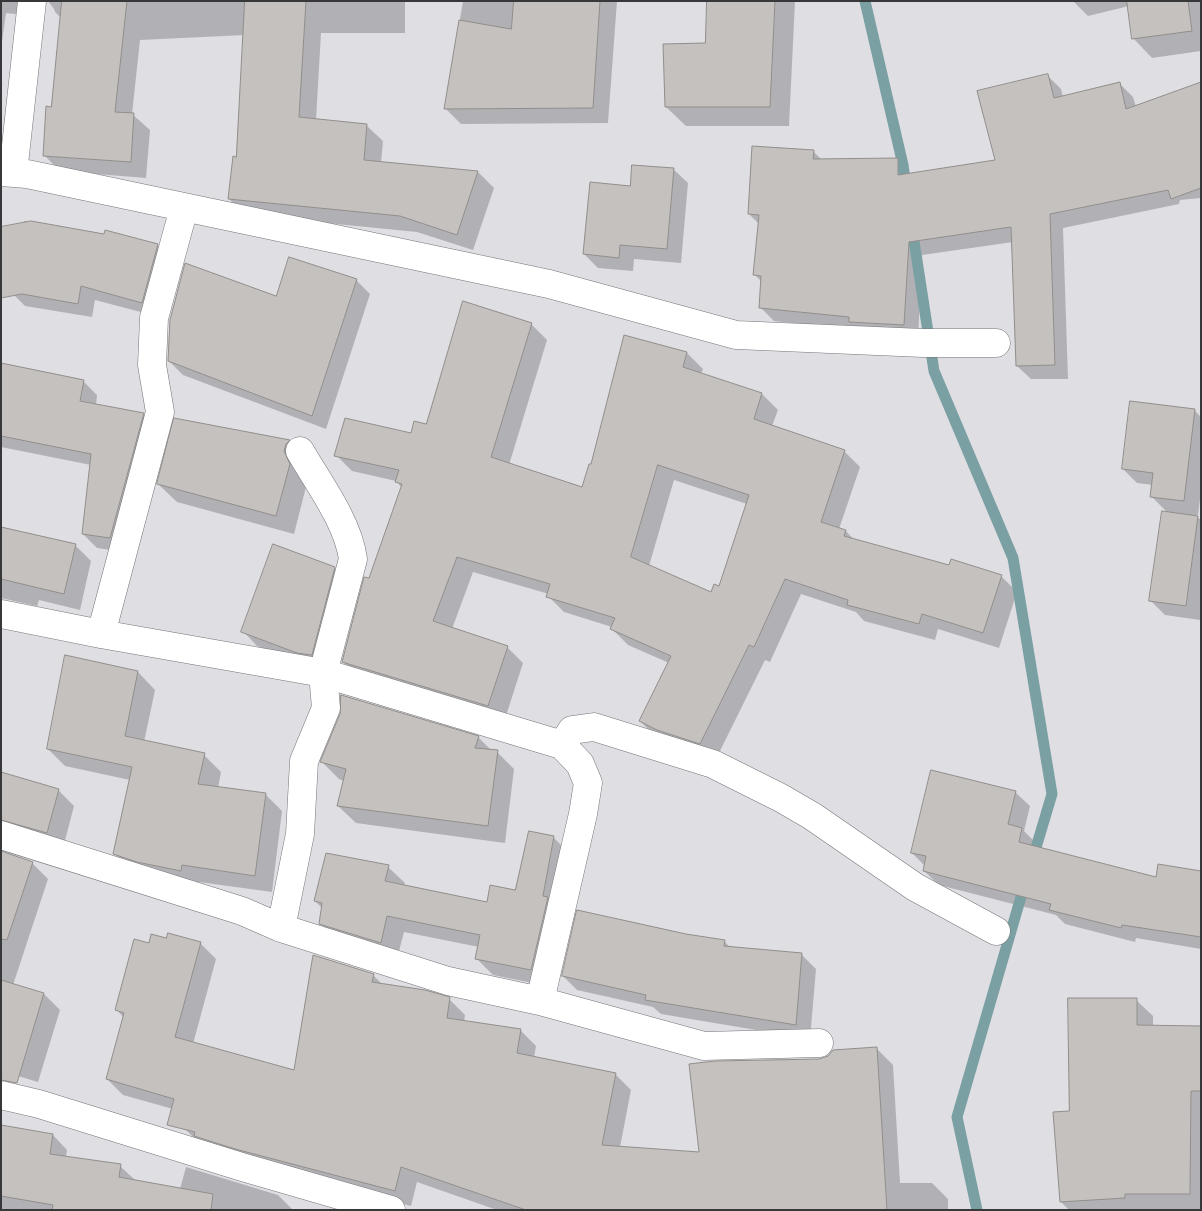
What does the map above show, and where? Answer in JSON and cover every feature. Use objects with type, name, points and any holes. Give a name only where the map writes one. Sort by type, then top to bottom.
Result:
[{"type":"street","points":[[32,1],[7,172],[27,174],[549,284],[736,335],[923,343],[996,343]]},
{"type":"street","points":[[101,634],[160,412],[152,365],[154,318],[184,208]]},
{"type":"street","points":[[281,928],[300,834],[304,761],[326,708],[323,673],[353,559],[352,547],[342,524],[300,451]]},
{"type":"street","points":[[1,614],[101,634],[323,673],[562,745],[580,764],[588,783],[540,1001]]},
{"type":"street","points":[[562,745],[572,730],[594,727],[713,764],[782,798],[812,816],[915,887],[996,931]]},
{"type":"street","points":[[1,835],[242,911],[281,928],[448,981],[540,1001],[704,1046],[819,1043]]},
{"type":"street","points":[[1,1095],[39,1104],[242,1167],[391,1210]]},
{"type":"building","points":[[62,1],[127,1],[115,112],[134,113],[131,162],[43,156],[46,106],[51,107]]},
{"type":"building","points":[[245,1],[306,1],[299,117],[367,124],[364,160],[478,171],[457,235],[400,216],[228,199],[233,156],[236,157]]},
{"type":"building","points":[[514,1],[600,1],[593,108],[444,109],[459,20],[511,29]]},
{"type":"building","points":[[707,1],[775,1],[770,107],[665,107],[663,44],[705,43]]},
{"type":"building","points":[[1127,1],[1188,1],[1192,31],[1132,39]]},
{"type":"building","points":[[1048,74],[1054,98],[1120,82],[1126,109],[1201,82],[1201,188],[1171,199],[1168,190],[1050,214],[1055,365],[1016,366],[1011,227],[909,242],[904,325],[849,322],[849,317],[759,308],[761,276],[753,275],[759,215],[748,214],[752,146],[814,150],[813,159],[898,158],[898,175],[995,160],[977,91]]},
{"type":"building","points":[[632,165],[674,168],[667,249],[620,245],[619,258],[583,254],[590,182],[630,186]]},
{"type":"building","points":[[31,221],[104,234],[105,230],[158,244],[142,303],[81,286],[78,304],[22,294],[1,298],[1,227]]},
{"type":"building","points":[[289,257],[357,279],[312,416],[168,361],[170,320],[185,263],[276,296]]},
{"type":"building","points":[[463,301],[532,323],[491,457],[582,487],[589,464],[591,464],[624,335],[687,352],[683,367],[762,393],[754,419],[845,450],[821,522],[846,530],[844,536],[949,565],[951,559],[1002,575],[983,633],[922,614],[919,624],[847,605],[848,600],[785,579],[754,647],[749,645],[700,744],[657,730],[639,721],[671,656],[610,629],[615,618],[546,597],[550,584],[457,557],[433,621],[508,646],[488,706],[342,662],[364,577],[369,578],[402,484],[395,482],[399,470],[334,456],[345,418],[411,433],[414,421],[426,424]],"holes":[[[658,465],[749,495],[719,586],[714,584],[711,592],[631,557]]]},
{"type":"building","points":[[1,363],[84,380],[80,401],[144,413],[110,538],[82,534],[91,454],[1,436]]},
{"type":"building","points":[[1130,401],[1195,409],[1184,501],[1150,497],[1153,473],[1122,469]]},
{"type":"building","points":[[174,418],[290,440],[286,444],[284,451],[290,464],[276,516],[157,484]]},
{"type":"building","points":[[1162,511],[1198,516],[1186,606],[1149,601]]},
{"type":"building","points":[[1,527],[76,544],[64,594],[1,579]]},
{"type":"building","points":[[273,544],[335,567],[312,655],[297,653],[241,632]]},
{"type":"building","points":[[65,655],[138,671],[125,736],[205,753],[198,784],[266,793],[255,876],[182,865],[181,871],[137,862],[113,854],[132,767],[47,749]]},
{"type":"building","points":[[341,695],[479,736],[475,748],[498,750],[488,826],[337,806],[346,769],[320,762],[340,714]]},
{"type":"building","points":[[931,770],[1016,791],[1008,824],[1022,828],[1019,842],[1156,877],[1158,864],[1201,871],[1201,937],[1122,925],[1121,928],[1049,910],[1051,904],[923,871],[926,856],[911,853]]},
{"type":"building","points":[[1,772],[59,789],[47,833],[1,820]]},
{"type":"building","points":[[529,831],[554,836],[543,896],[548,897],[531,970],[475,959],[480,935],[387,916],[381,943],[319,924],[322,903],[314,901],[326,853],[389,865],[385,881],[487,902],[490,885],[515,890]]},
{"type":"building","points":[[1,851],[33,862],[7,940],[1,939]]},
{"type":"building","points":[[577,910],[686,934],[725,940],[724,946],[802,953],[796,1025],[645,1000],[646,995],[562,976]]},
{"type":"building","points":[[168,933],[201,942],[175,1037],[294,1070],[313,955],[374,974],[372,982],[425,990],[450,997],[447,1018],[521,1029],[517,1053],[616,1073],[602,1145],[699,1152],[689,1064],[715,1061],[819,1059],[828,1056],[833,1050],[877,1047],[887,1210],[526,1210],[401,1167],[395,1191],[235,1149],[194,1136],[195,1132],[167,1125],[174,1099],[106,1079],[124,1013],[115,1010],[134,939],[149,943],[151,934],[166,938]]},
{"type":"building","points":[[1,980],[44,993],[17,1083],[1,1080]]},
{"type":"building","points":[[1068,998],[1137,998],[1137,1025],[1201,1026],[1201,1091],[1191,1091],[1190,1194],[1125,1194],[1125,1198],[1060,1202],[1053,1112],[1069,1111]]},
{"type":"building","points":[[1,1125],[53,1134],[50,1154],[121,1164],[119,1177],[213,1194],[211,1210],[52,1210],[53,1205],[1,1196]]},
{"type":"waterway","points":[[865,1],[903,165],[906,187]]},
{"type":"waterway","points":[[912,228],[934,371],[1013,558],[1052,794],[1032,861]]},
{"type":"waterway","points":[[977,1210],[957,1117],[1025,883]]}]
